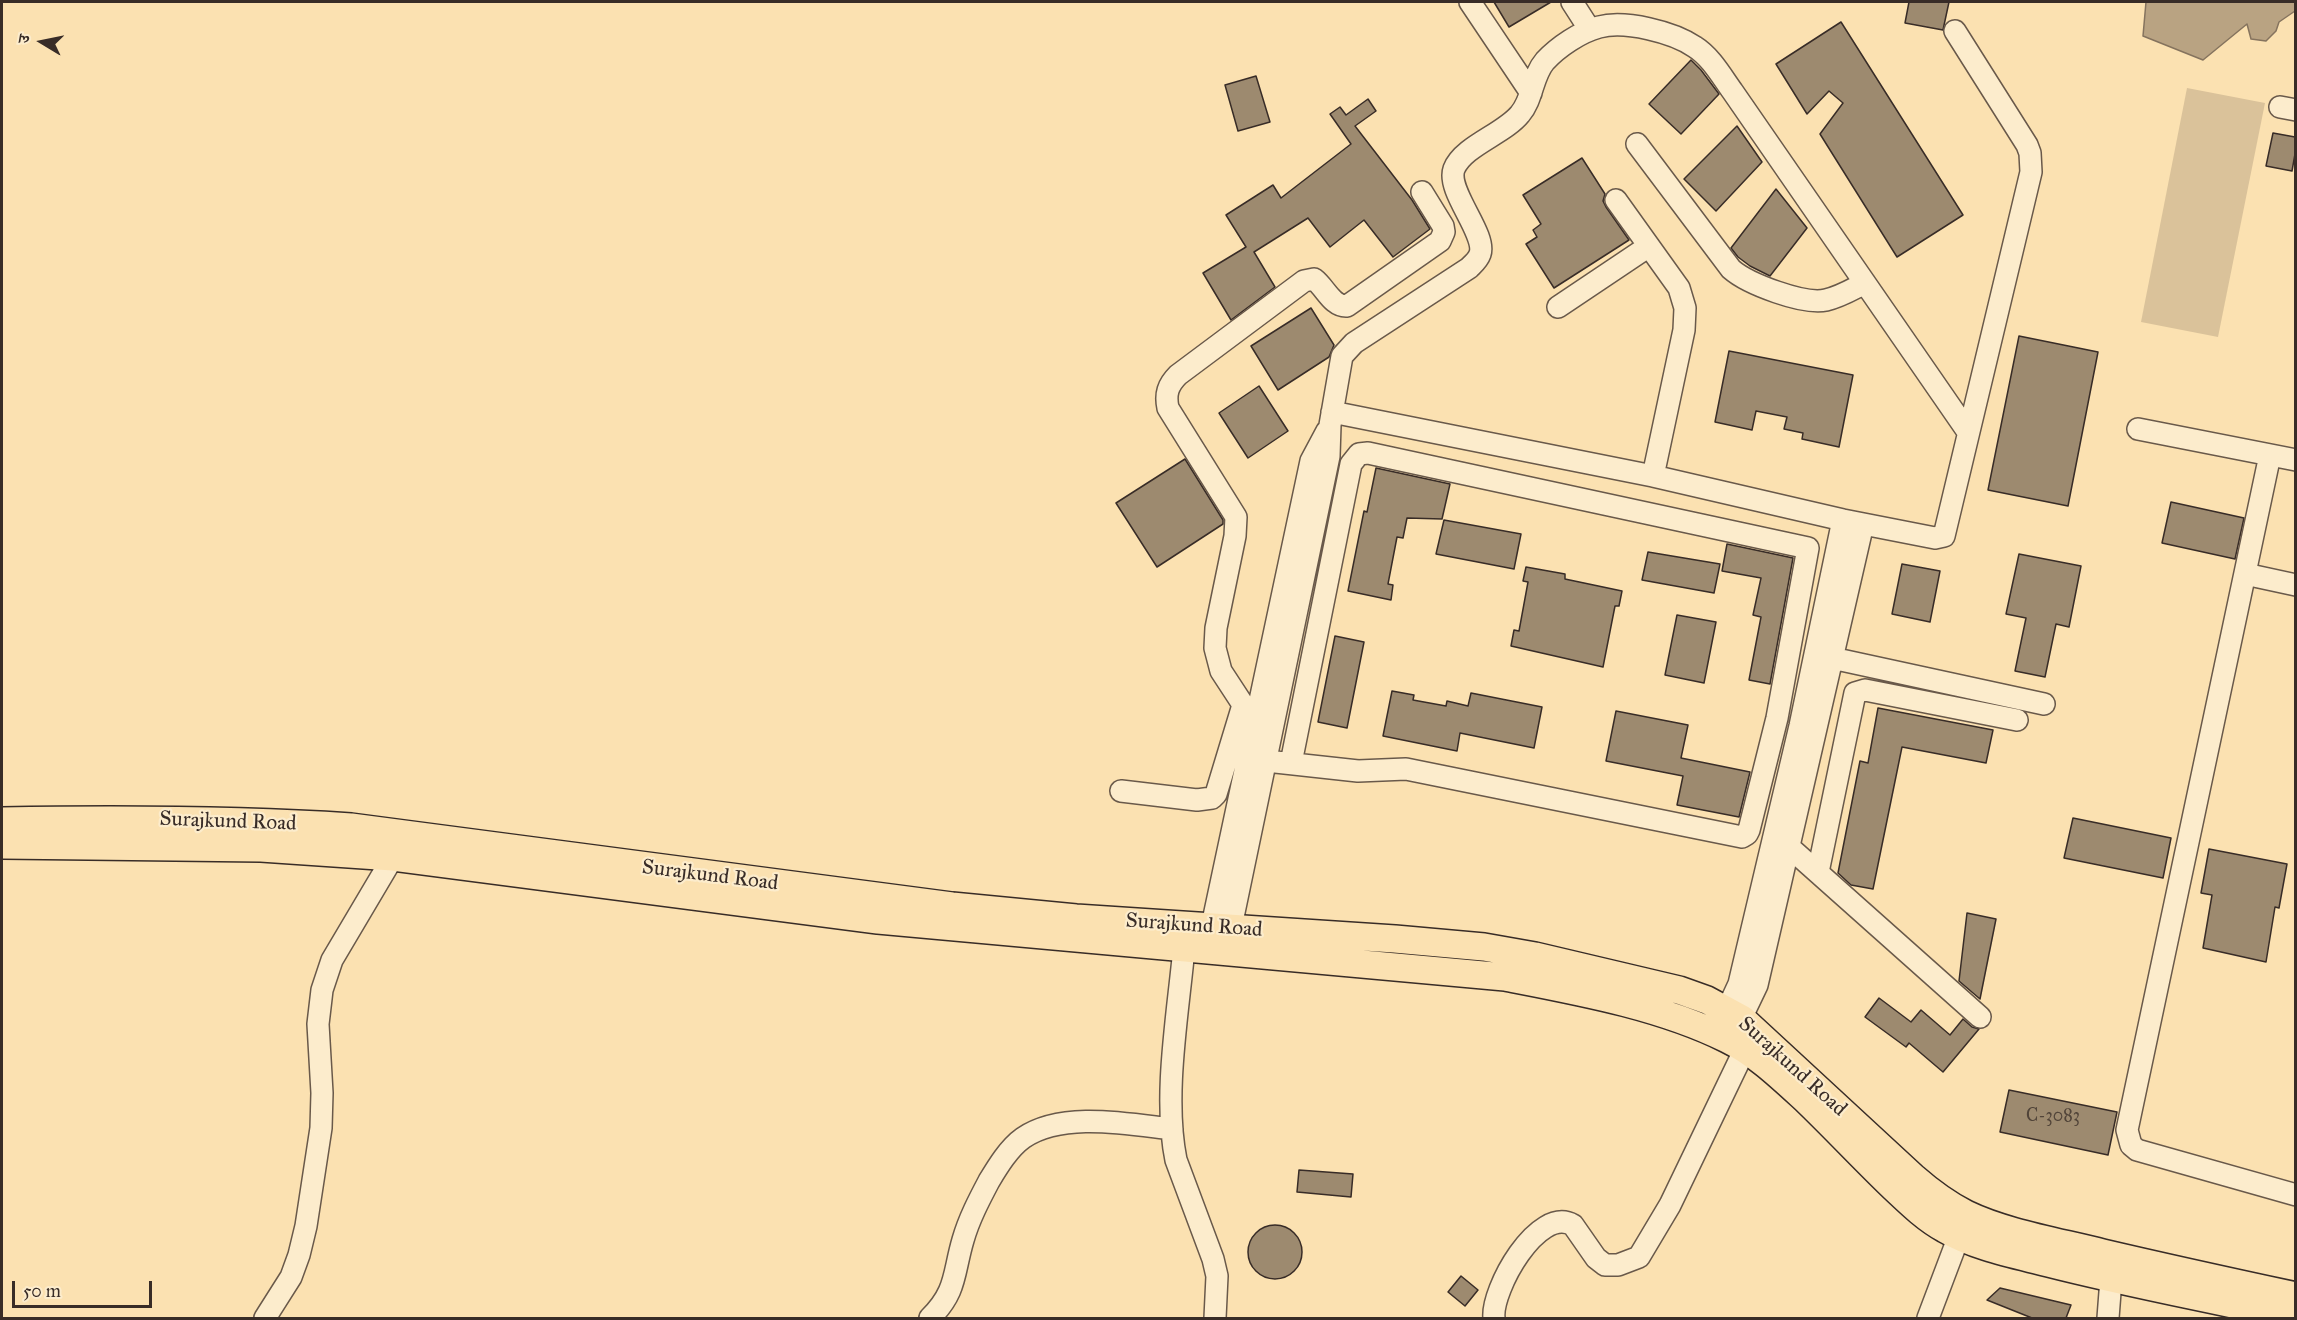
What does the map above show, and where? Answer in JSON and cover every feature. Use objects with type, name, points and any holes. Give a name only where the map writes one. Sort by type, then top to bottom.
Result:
[{"type":"main road","name":"Surajkund Road","points":[[2,821],[173,819],[351,827],[952,906],[1076,918],[1353,962],[1505,977],[1603,997],[1692,1023],[1732,1031],[1929,1191],[1966,1214],[2016,1231],[2071,1245],[2295,1318]]},
{"type":"main road","name":"Surajkund Road","points":[[2,845],[261,848],[393,857],[856,917],[1212,941]]},
{"type":"main road","name":"Surajkund Road","points":[[1732,1031],[1913,1206],[1944,1229],[1982,1246],[2111,1279],[2247,1304],[2295,1296]]},
{"type":"street","points":[[1470,2],[1531,93]]},
{"type":"street","points":[[1572,2],[1590,30]]},
{"type":"street","points":[[1215,1318],[1217,1276],[1213,1259],[1176,1160],[1172,1129],[1175,1043],[1212,941],[1257,760],[1329,456],[1331,418],[1342,357],[1348,348],[1469,268],[1478,258],[1481,246],[1454,182],[1454,169],[1462,158],[1520,114],[1538,73],[1547,59],[1575,38],[1606,25],[1638,27],[1678,37],[1696,47],[1733,92],[1968,432]]},
{"type":"street","points":[[1331,418],[1653,476],[1843,520],[1935,538],[1944,536],[2029,184],[2031,160],[2027,145],[1955,31]]},
{"type":"street","points":[[1637,144],[1731,268],[1746,281],[1767,289],[1819,300],[1832,298],[1865,283]]},
{"type":"street","points":[[1256,723],[1221,672],[1215,648],[1216,628],[1235,536],[1236,517],[1168,408],[1169,385],[1178,375],[1304,281],[1314,279],[1338,305],[1347,306],[1440,241],[1444,232],[1443,226],[1422,192]]},
{"type":"street","points":[[1616,200],[1679,288],[1685,308],[1686,319],[1653,476]]},
{"type":"street","points":[[1558,307],[1649,246]]},
{"type":"street","points":[[1257,760],[1256,723],[1311,461],[1331,418]]},
{"type":"street","points":[[2138,429],[2295,460]]},
{"type":"street","points":[[1257,760],[1358,771],[1406,769],[1742,837],[1749,830],[1777,718],[1809,554],[1807,547],[1368,453],[1359,454],[1351,464],[1291,763]]},
{"type":"street","points":[[2270,455],[2127,1130],[2132,1145],[2137,1150],[2295,1195]]},
{"type":"street","points":[[1494,1318],[1493,1308],[1501,1284],[1538,1232],[1554,1222],[1570,1222],[1596,1258],[1605,1265],[1618,1265],[1639,1257],[1670,1205],[1732,1031],[1739,984],[1822,703],[1824,656],[1843,520]]},
{"type":"street","points":[[1781,840],[1800,726],[1824,656],[1863,524]]},
{"type":"street","points":[[2245,574],[2295,585]]},
{"type":"street","points":[[1824,656],[2044,704]]},
{"type":"street","points":[[1818,872],[1855,693],[1865,690],[2017,720]]},
{"type":"street","points":[[1822,703],[1851,709]]},
{"type":"street","points":[[1120,791],[1197,800],[1212,798],[1216,794],[1243,705]]},
{"type":"street","points":[[1777,718],[1800,726]]},
{"type":"street","points":[[1781,840],[1980,1017]]},
{"type":"street","points":[[265,1318],[291,1277],[300,1255],[308,1215],[321,1128],[318,1024],[321,990],[332,960],[393,857]]},
{"type":"street","points":[[930,1318],[946,1301],[951,1290],[963,1239],[981,1196],[995,1171],[1023,1138],[1047,1127],[1081,1122],[1113,1122],[1172,1129]]},
{"type":"street","points":[[1928,1318],[1959,1236]]},
{"type":"street","points":[[2108,1318],[2111,1279]]},
{"type":"shaded area","points":[[2146,2],[2295,2],[2295,11],[2279,22],[2276,31],[2266,41],[2251,39],[2247,24],[2203,60],[2143,36]]},
{"type":"shaded area","points":[[2187,88],[2265,103],[2218,337],[2141,322]]},
{"type":"building","points":[[1494,2],[1551,2],[1509,27]]},
{"type":"building","points":[[1909,2],[1949,2],[1943,30],[1905,23]]},
{"type":"building","points":[[1841,22],[1963,215],[1897,257],[1820,134],[1843,103],[1829,91],[1807,114],[1776,64]]},
{"type":"building","points":[[1691,60],[1719,94],[1681,134],[1649,104]]},
{"type":"building","points":[[1256,76],[1270,122],[1238,131],[1225,85]]},
{"type":"building","points":[[1368,99],[1376,111],[1355,126],[1412,200],[1430,229],[1393,257],[1364,220],[1330,247],[1308,218],[1254,252],[1275,287],[1231,320],[1203,273],[1246,247],[1226,215],[1273,185],[1281,198],[1351,144],[1330,114],[1340,107],[1346,115]]},
{"type":"building","points":[[1737,126],[1762,162],[1716,211],[1684,179]]},
{"type":"building","points":[[2273,133],[2295,137],[2292,171],[2266,166]]},
{"type":"building","points":[[1582,158],[1605,194],[1603,201],[1606,207],[1629,240],[1554,288],[1526,244],[1537,237],[1533,230],[1541,224],[1523,195]]},
{"type":"building","points":[[1776,189],[1807,228],[1770,276],[1750,266],[1731,248]]},
{"type":"building","points":[[1311,308],[1334,345],[1329,357],[1278,390],[1251,346]]},
{"type":"building","points":[[2019,336],[2098,352],[2068,506],[1988,490]]},
{"type":"building","points":[[1729,351],[1853,375],[1839,447],[1802,439],[1803,433],[1784,429],[1787,417],[1756,411],[1752,430],[1715,422]]},
{"type":"building","points":[[1259,386],[1288,431],[1248,458],[1219,413]]},
{"type":"building","points":[[1185,459],[1223,520],[1223,524],[1157,567],[1116,503]]},
{"type":"building","points":[[1376,468],[1450,484],[1442,519],[1407,518],[1403,538],[1397,537],[1388,584],[1393,585],[1391,600],[1348,591],[1364,511],[1367,512]]},
{"type":"building","points":[[2171,502],[2244,518],[2235,559],[2162,543]]},
{"type":"building","points":[[1444,520],[1521,534],[1514,569],[1436,554]]},
{"type":"building","points":[[1727,544],[1793,558],[1770,684],[1749,680],[1761,617],[1753,615],[1761,578],[1722,571]]},
{"type":"building","points":[[1648,552],[1720,564],[1714,593],[1642,580]]},
{"type":"building","points":[[2019,554],[2081,566],[2069,627],[2056,624],[2045,677],[2015,671],[2026,618],[2006,614]]},
{"type":"building","points":[[1902,564],[1940,571],[1930,622],[1892,614]]},
{"type":"building","points":[[1526,567],[1565,574],[1565,579],[1622,591],[1619,606],[1615,606],[1603,667],[1511,646],[1514,630],[1519,631],[1528,582],[1523,581]]},
{"type":"building","points":[[1677,615],[1716,622],[1704,683],[1665,675]]},
{"type":"building","points":[[1335,636],[1364,642],[1347,728],[1318,722]]},
{"type":"building","points":[[1392,691],[1414,695],[1413,700],[1446,706],[1447,701],[1468,706],[1471,693],[1542,707],[1534,748],[1460,733],[1457,751],[1383,736]]},
{"type":"building","points":[[1878,708],[1993,730],[1986,763],[1902,747],[1873,889],[1851,885],[1838,873],[1860,761],[1868,763]]},
{"type":"building","points":[[1616,711],[1688,725],[1681,758],[1750,772],[1739,817],[1677,805],[1683,776],[1606,761]]},
{"type":"building","points":[[2073,818],[2171,838],[2163,878],[2064,858]]},
{"type":"building","points":[[2209,849],[2287,864],[2279,908],[2275,907],[2266,962],[2203,948],[2212,895],[2201,893]]},
{"type":"building","points":[[1967,913],[1996,919],[1980,999],[1959,981]]},
{"type":"building","points":[[1879,998],[1911,1022],[1921,1010],[1950,1035],[1963,1019],[1972,1027],[1979,1029],[1943,1072],[1909,1043],[1906,1047],[1865,1017]]},
{"type":"building","points":[[2009,1090],[2117,1112],[2108,1155],[2000,1132]]},
{"type":"building","points":[[1299,1170],[1353,1174],[1351,1197],[1297,1192]]},
{"type":"building","points":[[1270,1225],[1280,1225],[1290,1229],[1298,1237],[1302,1252],[1298,1267],[1290,1275],[1280,1279],[1270,1279],[1260,1275],[1252,1267],[1248,1257],[1248,1247],[1252,1237],[1260,1229]]},
{"type":"building","points":[[1461,1276],[1478,1290],[1465,1306],[1448,1292]]},
{"type":"building","points":[[2000,1288],[2071,1305],[2066,1318],[2032,1318],[1987,1300]]}]
